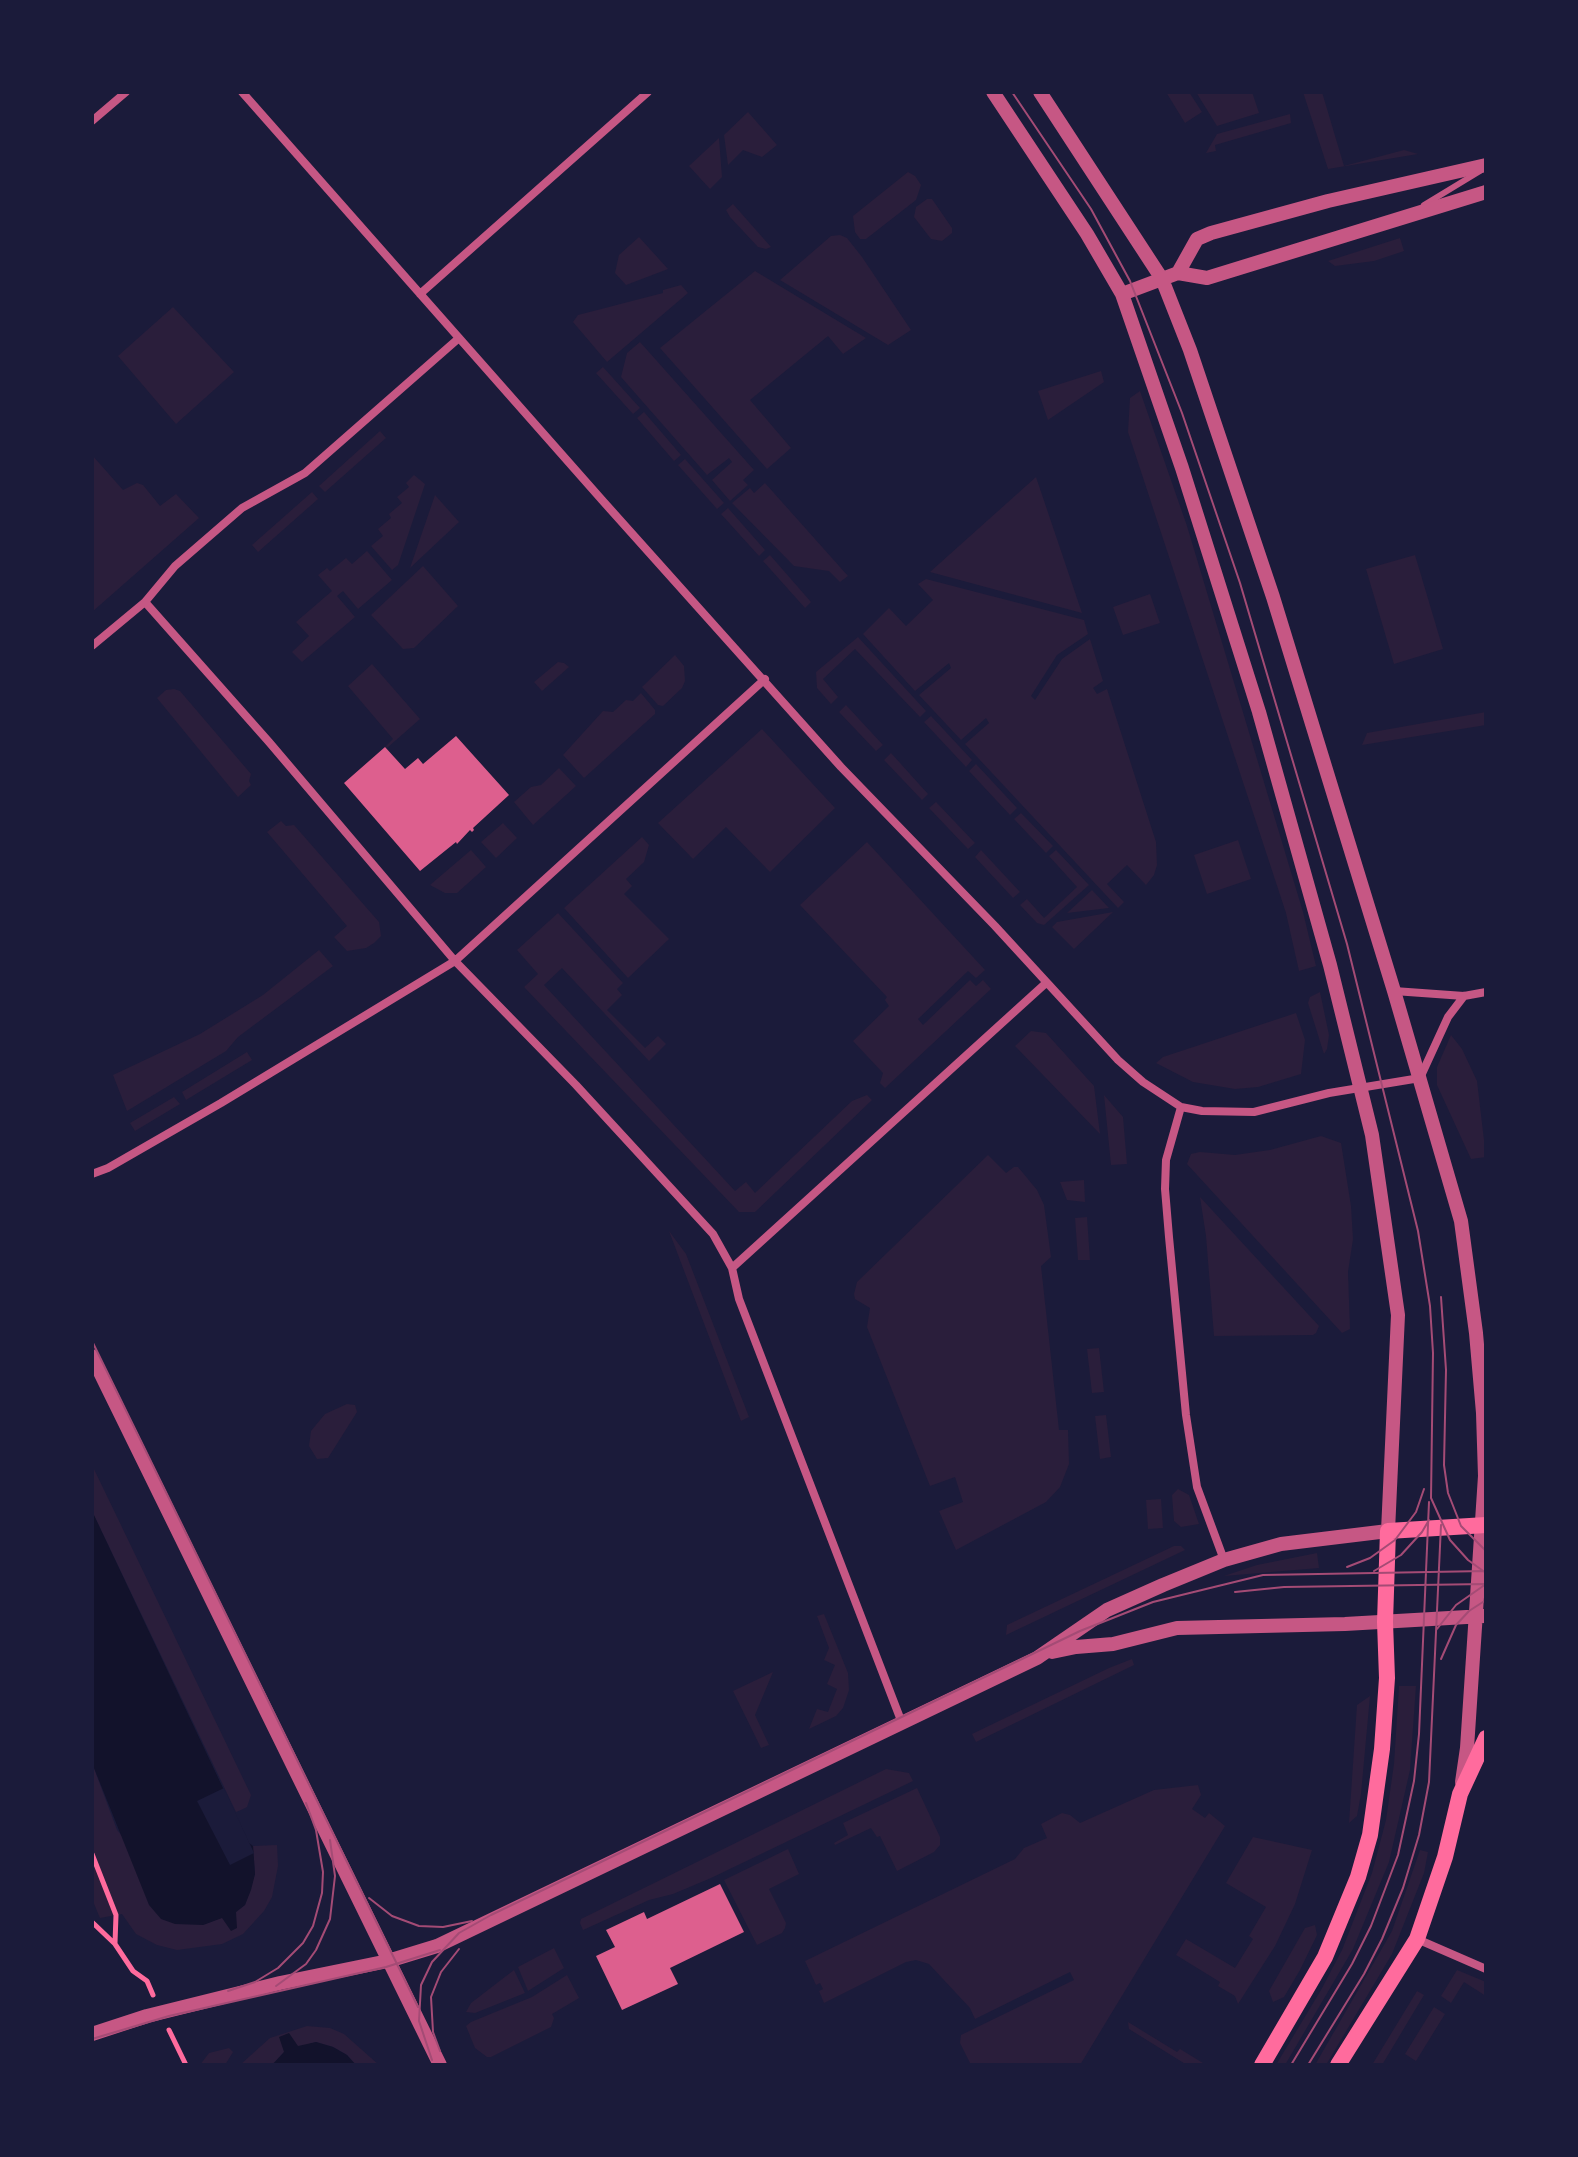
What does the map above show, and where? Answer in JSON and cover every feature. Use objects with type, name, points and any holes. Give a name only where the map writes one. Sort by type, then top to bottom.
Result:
[{"type":"main road","points":[[1262,2065],[1325,1957],[1352,1892],[1370,1835],[1382,1749],[1387,1678],[1388,1531],[1485,1524]]},
{"type":"main road","points":[[1338,2065],[1417,1939],[1445,1857],[1460,1794],[1486,1738]]},
{"type":"street","points":[[92,121],[126,92]]},
{"type":"street","points":[[242,92],[867,795],[1134,1075],[1181,1107],[1202,1111],[1254,1112],[1329,1093],[1420,1078]]},
{"type":"street","points":[[420,294],[648,92]]},
{"type":"street","points":[[92,2034],[183,2007],[388,1961],[450,1940],[1043,1654],[1107,1610],[1224,1560],[1281,1544],[1388,1531],[1398,1315],[1372,1135],[1330,965],[1259,712],[1182,468],[1122,294],[1087,234],[993,92]]},
{"type":"street","points":[[1040,92],[1162,279],[1190,350],[1273,597],[1420,1078],[1462,1231],[1483,1413],[1485,1524],[1482,1616],[1460,1794]]},
{"type":"street","points":[[1178,273],[1197,239],[1211,233],[1331,201],[1486,166]]},
{"type":"street","points":[[1122,294],[1178,273],[1207,278],[1486,192]]},
{"type":"street","points":[[92,646],[145,602],[175,566],[242,508],[305,473],[459,338]]},
{"type":"street","points":[[145,602],[455,961],[674,1189],[713,1234],[732,1268],[739,1299],[902,1723]]},
{"type":"street","points":[[92,1174],[108,1168],[221,1103],[455,961],[765,679]]},
{"type":"street","points":[[732,1268],[1046,983]]},
{"type":"street","points":[[1394,991],[1464,996],[1486,992]]},
{"type":"street","points":[[1420,1078],[1448,1017],[1464,996]]},
{"type":"street","points":[[1181,1107],[1166,1160],[1165,1189],[1173,1279],[1197,1487],[1224,1560]]},
{"type":"street","points":[[92,1356],[440,2065]]},
{"type":"street","points":[[1043,1654],[1113,1644],[1177,1628],[1482,1616]]},
{"type":"street","points":[[1417,1939],[1486,1969]]},
{"type":"lane","points":[[1403,218],[1486,166]]},
{"type":"path","points":[[92,1854],[116,1915],[115,1944]]},
{"type":"path","points":[[92,1922],[115,1944],[133,1971],[147,1981]]},
{"type":"path","points":[[174,2040],[186,2065]]},
{"type":"shaded area","points":[[1166,92],[1189,92],[1202,112],[1185,123]]},
{"type":"shaded area","points":[[1196,92],[1252,92],[1259,113],[1217,126]]},
{"type":"shaded area","points":[[1303,92],[1322,92],[1344,166],[1404,150],[1418,154],[1328,169]]},
{"type":"shaded area","points":[[748,112],[777,145],[762,157],[743,150],[728,165],[724,135]]},
{"type":"shaded area","points":[[1290,114],[1291,123],[1215,145],[1216,151],[1206,153],[1217,134]]},
{"type":"shaded area","points":[[719,138],[722,177],[710,189],[689,166]]},
{"type":"shaded area","points":[[908,172],[921,185],[916,200],[866,239],[860,239],[855,232],[853,216]]},
{"type":"shaded area","points":[[932,199],[952,228],[952,233],[942,241],[931,239],[914,217],[916,207]]},
{"type":"shaded area","points":[[733,204],[771,247],[758,247],[730,217],[726,210]]},
{"type":"shaded area","points":[[831,236],[847,238],[862,257],[911,330],[888,345],[780,280]]},
{"type":"shaded area","points":[[639,237],[668,269],[626,285],[615,273],[619,255]]},
{"type":"shaded area","points":[[1400,238],[1404,251],[1374,261],[1335,266],[1328,261]]},
{"type":"shaded area","points":[[755,271],[866,338],[843,354],[828,336],[750,400],[791,448],[767,469],[660,348]]},
{"type":"shaded area","points":[[681,285],[688,293],[607,362],[573,322],[578,315],[663,293],[663,290]]},
{"type":"shaded area","points":[[173,307],[234,372],[176,424],[118,356]]},
{"type":"shaded area","points":[[640,342],[754,470],[743,480],[748,485],[730,501],[712,480],[732,462],[729,458],[707,475],[621,377],[627,353]]},
{"type":"shaded area","points":[[603,367],[640,408],[633,414],[596,373]]},
{"type":"shaded area","points":[[1101,371],[1104,382],[1048,420],[1038,391]]},
{"type":"shaded area","points":[[1140,391],[1187,526],[1303,912],[1316,966],[1299,971],[1286,913],[1128,432],[1130,398]]},
{"type":"shaded area","points":[[644,412],[681,455],[674,461],[637,418]]},
{"type":"shaded area","points":[[380,431],[386,438],[325,492],[319,486]]},
{"type":"shaded area","points":[[92,455],[123,490],[137,483],[143,485],[160,506],[176,494],[199,518],[92,612]]},
{"type":"shaded area","points":[[685,459],[724,503],[717,509],[678,465]]},
{"type":"shaded area","points":[[414,475],[425,484],[398,565],[392,570],[371,546],[383,536],[378,529],[402,503],[397,497],[409,487],[406,483]]},
{"type":"shaded area","points":[[1036,477],[1082,613],[930,572]]},
{"type":"shaded area","points":[[765,483],[848,576],[840,582],[829,571],[794,566],[732,503],[750,488],[754,493]]},
{"type":"shaded area","points":[[312,492],[318,499],[258,552],[252,545]]},
{"type":"shaded area","points":[[435,495],[459,522],[410,568]]},
{"type":"shaded area","points":[[728,508],[765,550],[759,556],[721,514]]},
{"type":"shaded area","points":[[367,551],[392,580],[358,609],[343,591],[337,596],[355,617],[302,662],[292,652],[309,636],[296,622],[332,591],[318,575],[327,568],[330,571],[346,558],[352,564]]},
{"type":"shaded area","points":[[770,555],[811,602],[805,608],[763,561]]},
{"type":"shaded area","points":[[1415,555],[1443,649],[1394,664],[1366,569]]},
{"type":"shaded area","points":[[423,566],[458,606],[414,648],[403,649],[371,615]]},
{"type":"shaded area","points":[[926,579],[1084,620],[1088,634],[1057,655],[1031,696],[1035,700],[1062,659],[1090,639],[1103,681],[1093,688],[1097,694],[1107,689],[1156,842],[1157,865],[1146,885],[1127,865],[1107,884],[1124,902],[1118,908],[965,744],[989,723],[986,718],[961,740],[919,695],[951,668],[949,663],[915,691],[863,634],[889,608],[906,626],[933,600],[918,584]]},
{"type":"shaded area","points":[[1150,594],[1160,623],[1123,635],[1113,607]]},
{"type":"shaded area","points":[[858,637],[926,711],[920,717],[855,649],[823,679],[838,697],[831,704],[817,688],[816,672]]},
{"type":"shaded area","points":[[675,655],[684,666],[685,681],[663,706],[658,705],[642,687]]},
{"type":"shaded area","points":[[558,662],[569,667],[542,691],[534,682]]},
{"type":"shaded area","points":[[372,664],[420,719],[387,748],[393,739],[348,686]]},
{"type":"shaded area","points":[[166,690],[180,691],[251,774],[251,785],[238,797],[157,698]]},
{"type":"shaded area","points":[[641,693],[655,714],[584,778],[563,755],[603,711],[613,712],[626,700],[633,701]]},
{"type":"shaded area","points":[[846,705],[883,745],[876,751],[839,712]]},
{"type":"shaded area","points":[[1486,712],[1486,725],[1362,745],[1367,733]]},
{"type":"shaded area","points":[[931,716],[972,760],[966,767],[924,722]]},
{"type":"shaded area","points":[[762,729],[835,808],[770,872],[726,827],[693,859],[658,823]]},
{"type":"shaded area","points":[[891,753],[928,794],[922,800],[884,760]]},
{"type":"shaded area","points":[[976,764],[1017,808],[1010,815],[969,771]]},
{"type":"shaded area","points":[[559,768],[576,786],[533,825],[514,802],[531,787],[541,785]]},
{"type":"shaded area","points":[[936,802],[975,843],[968,849],[929,808]]},
{"type":"shaded area","points":[[1021,813],[1053,846],[1046,853],[1014,819]]},
{"type":"shaded area","points":[[281,821],[286,826],[294,825],[379,922],[381,936],[374,943],[366,948],[347,951],[334,937],[347,926],[267,832]]},
{"type":"shaded area","points":[[503,823],[517,838],[496,858],[481,842]]},
{"type":"shaded area","points":[[642,837],[649,845],[644,862],[626,879],[632,886],[624,894],[669,939],[628,978],[564,908]]},
{"type":"shaded area","points":[[1238,840],[1251,879],[1207,894],[1194,855]]},
{"type":"shaded area","points":[[867,842],[985,970],[976,978],[968,971],[918,1019],[923,1025],[970,980],[976,986],[983,980],[991,989],[885,1088],[880,1083],[883,1073],[853,1041],[889,1006],[885,1000],[887,997],[800,905]]},
{"type":"shaded area","points":[[471,850],[486,867],[457,893],[445,893],[430,885]]},
{"type":"shaded area","points":[[981,850],[1020,892],[1013,898],[975,857]]},
{"type":"shaded area","points":[[1056,850],[1089,885],[1044,925],[1037,923],[1020,905],[1027,899],[1044,918],[1077,887],[1049,856]]},
{"type":"shaded area","points":[[1092,890],[1109,908],[1067,913]]},
{"type":"shaded area","points":[[1113,912],[1074,949],[1052,927],[1057,922]]},
{"type":"shaded area","points":[[558,913],[623,983],[617,989],[622,995],[607,1010],[645,1048],[658,1036],[666,1044],[649,1061],[562,968],[544,985],[735,1191],[746,1182],[755,1193],[852,1101],[867,1095],[872,1100],[755,1212],[739,1212],[524,987],[538,974],[517,950]]},
{"type":"shaded area","points":[[319,950],[333,966],[238,1037],[226,1051],[127,1111],[113,1075],[200,1034],[263,995]]},
{"type":"shaded area","points":[[1320,992],[1329,1035],[1324,1054],[1308,1003],[1310,997]]},
{"type":"shaded area","points":[[1296,1013],[1305,1040],[1301,1074],[1258,1087],[1235,1089],[1193,1082],[1156,1063],[1163,1057]]},
{"type":"shaded area","points":[[1031,1031],[1046,1033],[1094,1086],[1100,1134],[1015,1046]]},
{"type":"shaded area","points":[[1451,1035],[1462,1049],[1477,1081],[1486,1157],[1471,1159],[1437,1085],[1437,1067]]},
{"type":"shaded area","points":[[247,1052],[252,1060],[186,1100],[182,1092]]},
{"type":"shaded area","points":[[1104,1095],[1123,1117],[1127,1164],[1111,1165]]},
{"type":"shaded area","points":[[174,1097],[180,1104],[135,1131],[130,1123]]},
{"type":"shaded area","points":[[1321,1136],[1341,1143],[1351,1206],[1353,1239],[1348,1272],[1350,1329],[1342,1333],[1187,1164],[1191,1154],[1200,1152],[1235,1155],[1270,1150]]},
{"type":"shaded area","points":[[988,1155],[1006,1173],[1018,1167],[1037,1190],[1044,1205],[1051,1257],[1041,1266],[1059,1430],[1068,1430],[1069,1464],[1060,1487],[1046,1502],[956,1550],[939,1511],[963,1502],[955,1477],[930,1486],[867,1327],[870,1308],[855,1299],[854,1294],[857,1282]]},
{"type":"shaded area","points":[[1084,1180],[1085,1202],[1067,1200],[1060,1182]]},
{"type":"shaded area","points":[[1200,1197],[1319,1326],[1316,1333],[1214,1336]]},
{"type":"shaded area","points":[[1087,1217],[1090,1260],[1078,1260],[1075,1218]]},
{"type":"shaded area","points":[[669,1231],[686,1254],[749,1417],[741,1421]]},
{"type":"shaded area","points":[[1099,1348],[1104,1392],[1092,1393],[1087,1349]]},
{"type":"shaded area","points":[[347,1404],[355,1405],[357,1412],[328,1458],[317,1459],[309,1446],[311,1431],[325,1414]]},
{"type":"shaded area","points":[[1106,1415],[1111,1457],[1100,1459],[1095,1416]]},
{"type":"shaded area","points":[[92,1465],[251,1795],[247,1807],[241,1810],[236,1812],[92,1511]]},
{"type":"shaded area","points":[[1178,1489],[1189,1495],[1199,1524],[1181,1527],[1174,1521],[1172,1495]]},
{"type":"shaded area","points":[[1161,1499],[1163,1528],[1148,1529],[1146,1500]]},
{"type":"shaded area","points":[[92,1511],[253,1846],[255,1874],[251,1890],[245,1905],[236,1912],[237,1928],[231,1931],[222,1918],[203,1925],[175,1924],[161,1919],[149,1905],[92,1763]]},
{"type":"shaded area","points":[[1174,1546],[1185,1550],[1006,1635],[1007,1625]]},
{"type":"shaded area","points":[[1317,1553],[1319,1568],[1224,1576],[1257,1565]]},
{"type":"shaded area","points":[[824,1614],[848,1673],[849,1690],[843,1708],[836,1716],[809,1729],[817,1709],[828,1712],[837,1689],[827,1684],[835,1665],[824,1660],[829,1648],[817,1616]]},
{"type":"shaded area","points":[[1132,1659],[1134,1665],[976,1742],[972,1734],[1109,1668]]},
{"type":"shaded area","points":[[773,1672],[755,1715],[769,1745],[761,1748],[733,1691]]},
{"type":"shaded area","points":[[1399,1686],[1416,1686],[1410,1770],[1389,1862],[1353,1949],[1285,2065],[1276,2065],[1342,1950],[1372,1873],[1386,1820],[1394,1764]]},
{"type":"shaded area","points":[[1370,1696],[1361,1794],[1357,1816],[1349,1823],[1357,1705]]},
{"type":"shaded area","points":[[92,1763],[117,1830],[203,1925],[236,1912],[245,1905],[255,1874],[253,1846],[277,1845],[278,1866],[272,1897],[243,1934],[222,1944],[177,1950],[157,1945],[136,1934],[122,1914],[100,1918],[92,1899]]},
{"type":"shaded area","points":[[886,1769],[909,1773],[913,1781],[711,1878],[649,1900],[583,1930],[581,1919]]},
{"type":"shaded area","points":[[1198,1785],[1201,1795],[1192,1809],[1205,1818],[1209,1813],[1225,1826],[1080,2065],[971,2065],[960,2043],[961,2035],[1074,1980],[1070,1972],[975,2019],[970,2008],[929,1964],[916,1960],[906,1962],[824,2003],[819,1991],[823,1989],[820,1983],[816,1985],[805,1961],[1015,1859],[1024,1848],[1047,1838],[1041,1824],[1062,1813],[1080,1823],[1154,1790]]},
{"type":"shaded area","points":[[917,1788],[940,1837],[940,1845],[934,1852],[897,1871],[880,1836],[877,1837],[871,1828],[835,1845],[848,1835],[843,1823]]},
{"type":"shaded area","points":[[1253,1837],[1312,1850],[1295,1904],[1275,1946],[1238,2004],[1235,1996],[1218,1986],[1220,1982],[1176,1955],[1186,1939],[1235,1968],[1253,1939],[1249,1936],[1266,1907],[1226,1883]]},
{"type":"shaded area","points":[[788,1849],[799,1874],[769,1889],[786,1923],[785,1928],[782,1933],[757,1945],[724,1880]]},
{"type":"shaded area","points":[[1420,1850],[1428,1852],[1424,1873],[1392,1954],[1326,2065],[1315,2065],[1392,1931]]},
{"type":"shaded area","points":[[1315,1925],[1317,1935],[1300,1970],[1284,1997],[1273,2002],[1269,1991],[1305,1928]]},
{"type":"shaded area","points":[[554,1948],[564,1968],[528,1991],[518,1967]]},
{"type":"shaded area","points":[[514,1970],[525,1993],[475,2013],[466,2012],[471,2003]]},
{"type":"shaded area","points":[[1457,1970],[1486,1982],[1486,1996],[1464,1982],[1451,2003],[1441,1996]]},
{"type":"shaded area","points":[[567,1975],[579,1998],[552,2014],[551,2027],[491,2057],[475,2048],[466,2026],[471,2022],[532,1997]]},
{"type":"shaded area","points":[[1417,1991],[1424,1995],[1382,2065],[1372,2065]]},
{"type":"shaded area","points":[[1434,2007],[1445,2014],[1416,2061],[1405,2054]]},
{"type":"shaded area","points":[[1128,2022],[1177,2052],[1180,2049],[1203,2063],[1187,2065],[1129,2029]]},
{"type":"shaded area","points":[[307,2026],[330,2028],[344,2034],[379,2065],[356,2065],[347,2055],[316,2042],[284,2052],[272,2065],[240,2065],[270,2038]]},
{"type":"shaded area","points":[[289,2033],[298,2046],[316,2042],[333,2047],[356,2065],[272,2065],[284,2052],[279,2037]]},
{"type":"shaded area","points":[[229,2048],[233,2052],[225,2065],[200,2065],[209,2053]]},
{"type":"pier","points":[[224,1788],[254,1853],[230,1865],[197,1801]]},
{"type":"building","points":[[456,736],[509,795],[472,832],[470,830],[457,844],[420,871],[344,783],[385,747],[405,769],[418,758],[423,764]]},
{"type":"building","points":[[720,1884],[744,1932],[670,1968],[678,1984],[622,2010],[596,1956],[615,1947],[606,1930],[644,1912],[647,1919]]},
{"type":"tram line","points":[[1012,92],[1091,209],[1130,281],[1182,413],[1240,583],[1347,944],[1418,1231],[1430,1306],[1433,1353],[1431,1498],[1450,1540],[1468,1560],[1486,1573]]},
{"type":"tram line","points":[[1441,1297],[1446,1370],[1444,1465],[1448,1493],[1461,1526],[1486,1551]]},
{"type":"tram line","points":[[92,1341],[418,2007]]},
{"type":"tram line","points":[[1347,1567],[1370,1558],[1395,1540],[1416,1512],[1424,1489]]},
{"type":"tram line","points":[[1291,2065],[1352,1964],[1371,1926],[1398,1855],[1414,1781],[1419,1734],[1429,1502]]},
{"type":"tram line","points":[[1374,1571],[1401,1555],[1429,1520]]},
{"type":"tram line","points":[[1308,2065],[1382,1939],[1403,1888],[1419,1835],[1429,1782],[1441,1525]]},
{"type":"tram line","points":[[432,2060],[419,2021],[421,1985],[432,1962],[459,1933],[1080,1631],[1153,1602],[1263,1575],[1485,1571]]},
{"type":"tram line","points":[[1235,1592],[1284,1587],[1486,1584]]},
{"type":"tram line","points":[[1437,1629],[1456,1605],[1486,1584]]},
{"type":"tram line","points":[[1441,1659],[1456,1625],[1469,1611],[1486,1600]]},
{"type":"tram line","points":[[228,1991],[255,1982],[278,1968],[303,1943],[313,1926],[322,1893],[323,1872],[316,1830],[306,1803]]},
{"type":"tram line","points":[[276,1986],[306,1964],[330,1919],[335,1876],[330,1840]]},
{"type":"tram line","points":[[369,1898],[392,1916],[419,1926],[443,1927],[472,1921]]},
{"type":"tram line","points":[[440,2051],[433,2032],[431,1997],[441,1972],[459,1949]]},
{"type":"tram line","points":[[92,2039],[169,2016],[386,1967],[440,1950]]}]
